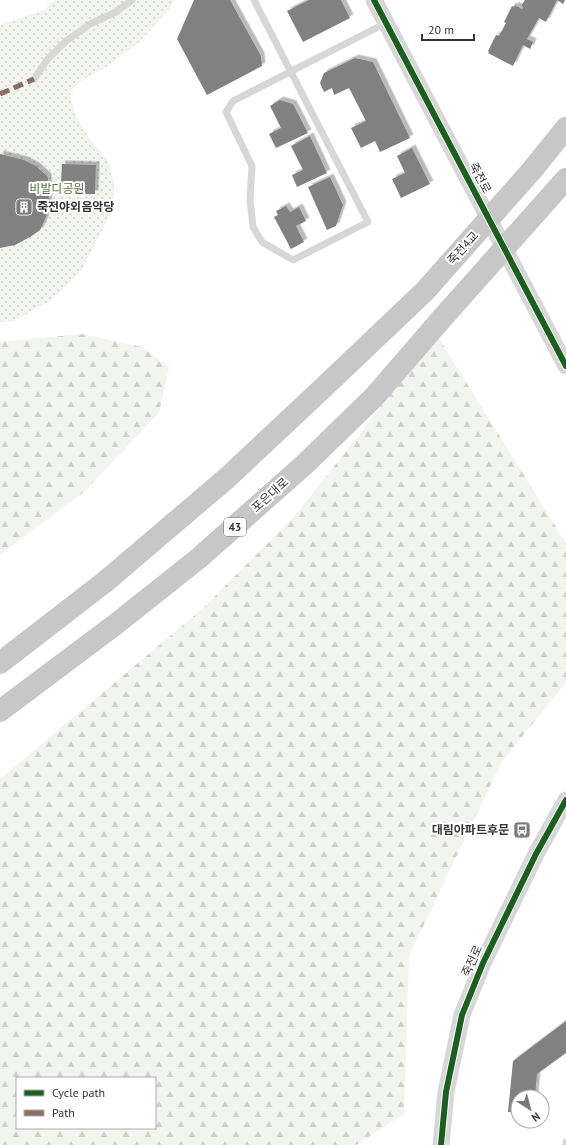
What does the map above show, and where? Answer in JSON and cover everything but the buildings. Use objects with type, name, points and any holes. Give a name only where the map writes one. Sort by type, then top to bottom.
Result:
[{"type":"highway","name":"죽전4교","points":[[0,663],[106,581],[227,478],[425,291],[533,169],[566,128]]},
{"type":"highway","name":"포은대로","points":[[0,711],[116,624],[199,558],[298,470],[374,397],[566,179]]},
{"type":"street","name":"죽전로","points":[[374,0],[566,366]]},
{"type":"street","name":"죽전로","points":[[441,1145],[446,1092],[462,1015],[493,942],[536,854],[566,800]]},
{"type":"lane","points":[[34,79],[47,60],[66,40],[90,24],[116,12],[132,0]]},
{"type":"lane","points":[[254,0],[291,72],[368,222],[293,260],[262,242],[253,227],[250,199],[252,166],[226,112],[233,101],[291,72],[386,23]]},
{"type":"green space","name":"비발디공원","points":[[54,0],[175,0],[168,11],[139,42],[108,66],[79,82],[70,93],[75,115],[90,140],[108,160],[114,183],[113,209],[81,271],[53,299],[14,321],[0,322],[0,25],[44,10]]},
{"type":"green space","points":[[435,332],[566,543],[566,683],[502,761],[409,956],[404,1114],[356,1145],[0,1145],[0,779],[201,610],[291,520],[360,434]]},
{"type":"green space","points":[[82,334],[142,347],[169,367],[159,413],[84,492],[0,555],[0,341]]},
{"type":"marked path","points":[[0,94],[34,79]]},
{"type":"cycle path","points":[[374,0],[566,366]]},
{"type":"cycle path","points":[[441,1145],[446,1092],[462,1015],[483,963],[536,854],[566,800]]},
{"type":"place","name":"죽전야외음악당","points":[[24,207]]},
{"type":"place","name":"대림아파트후문","points":[[522,830]]}]
